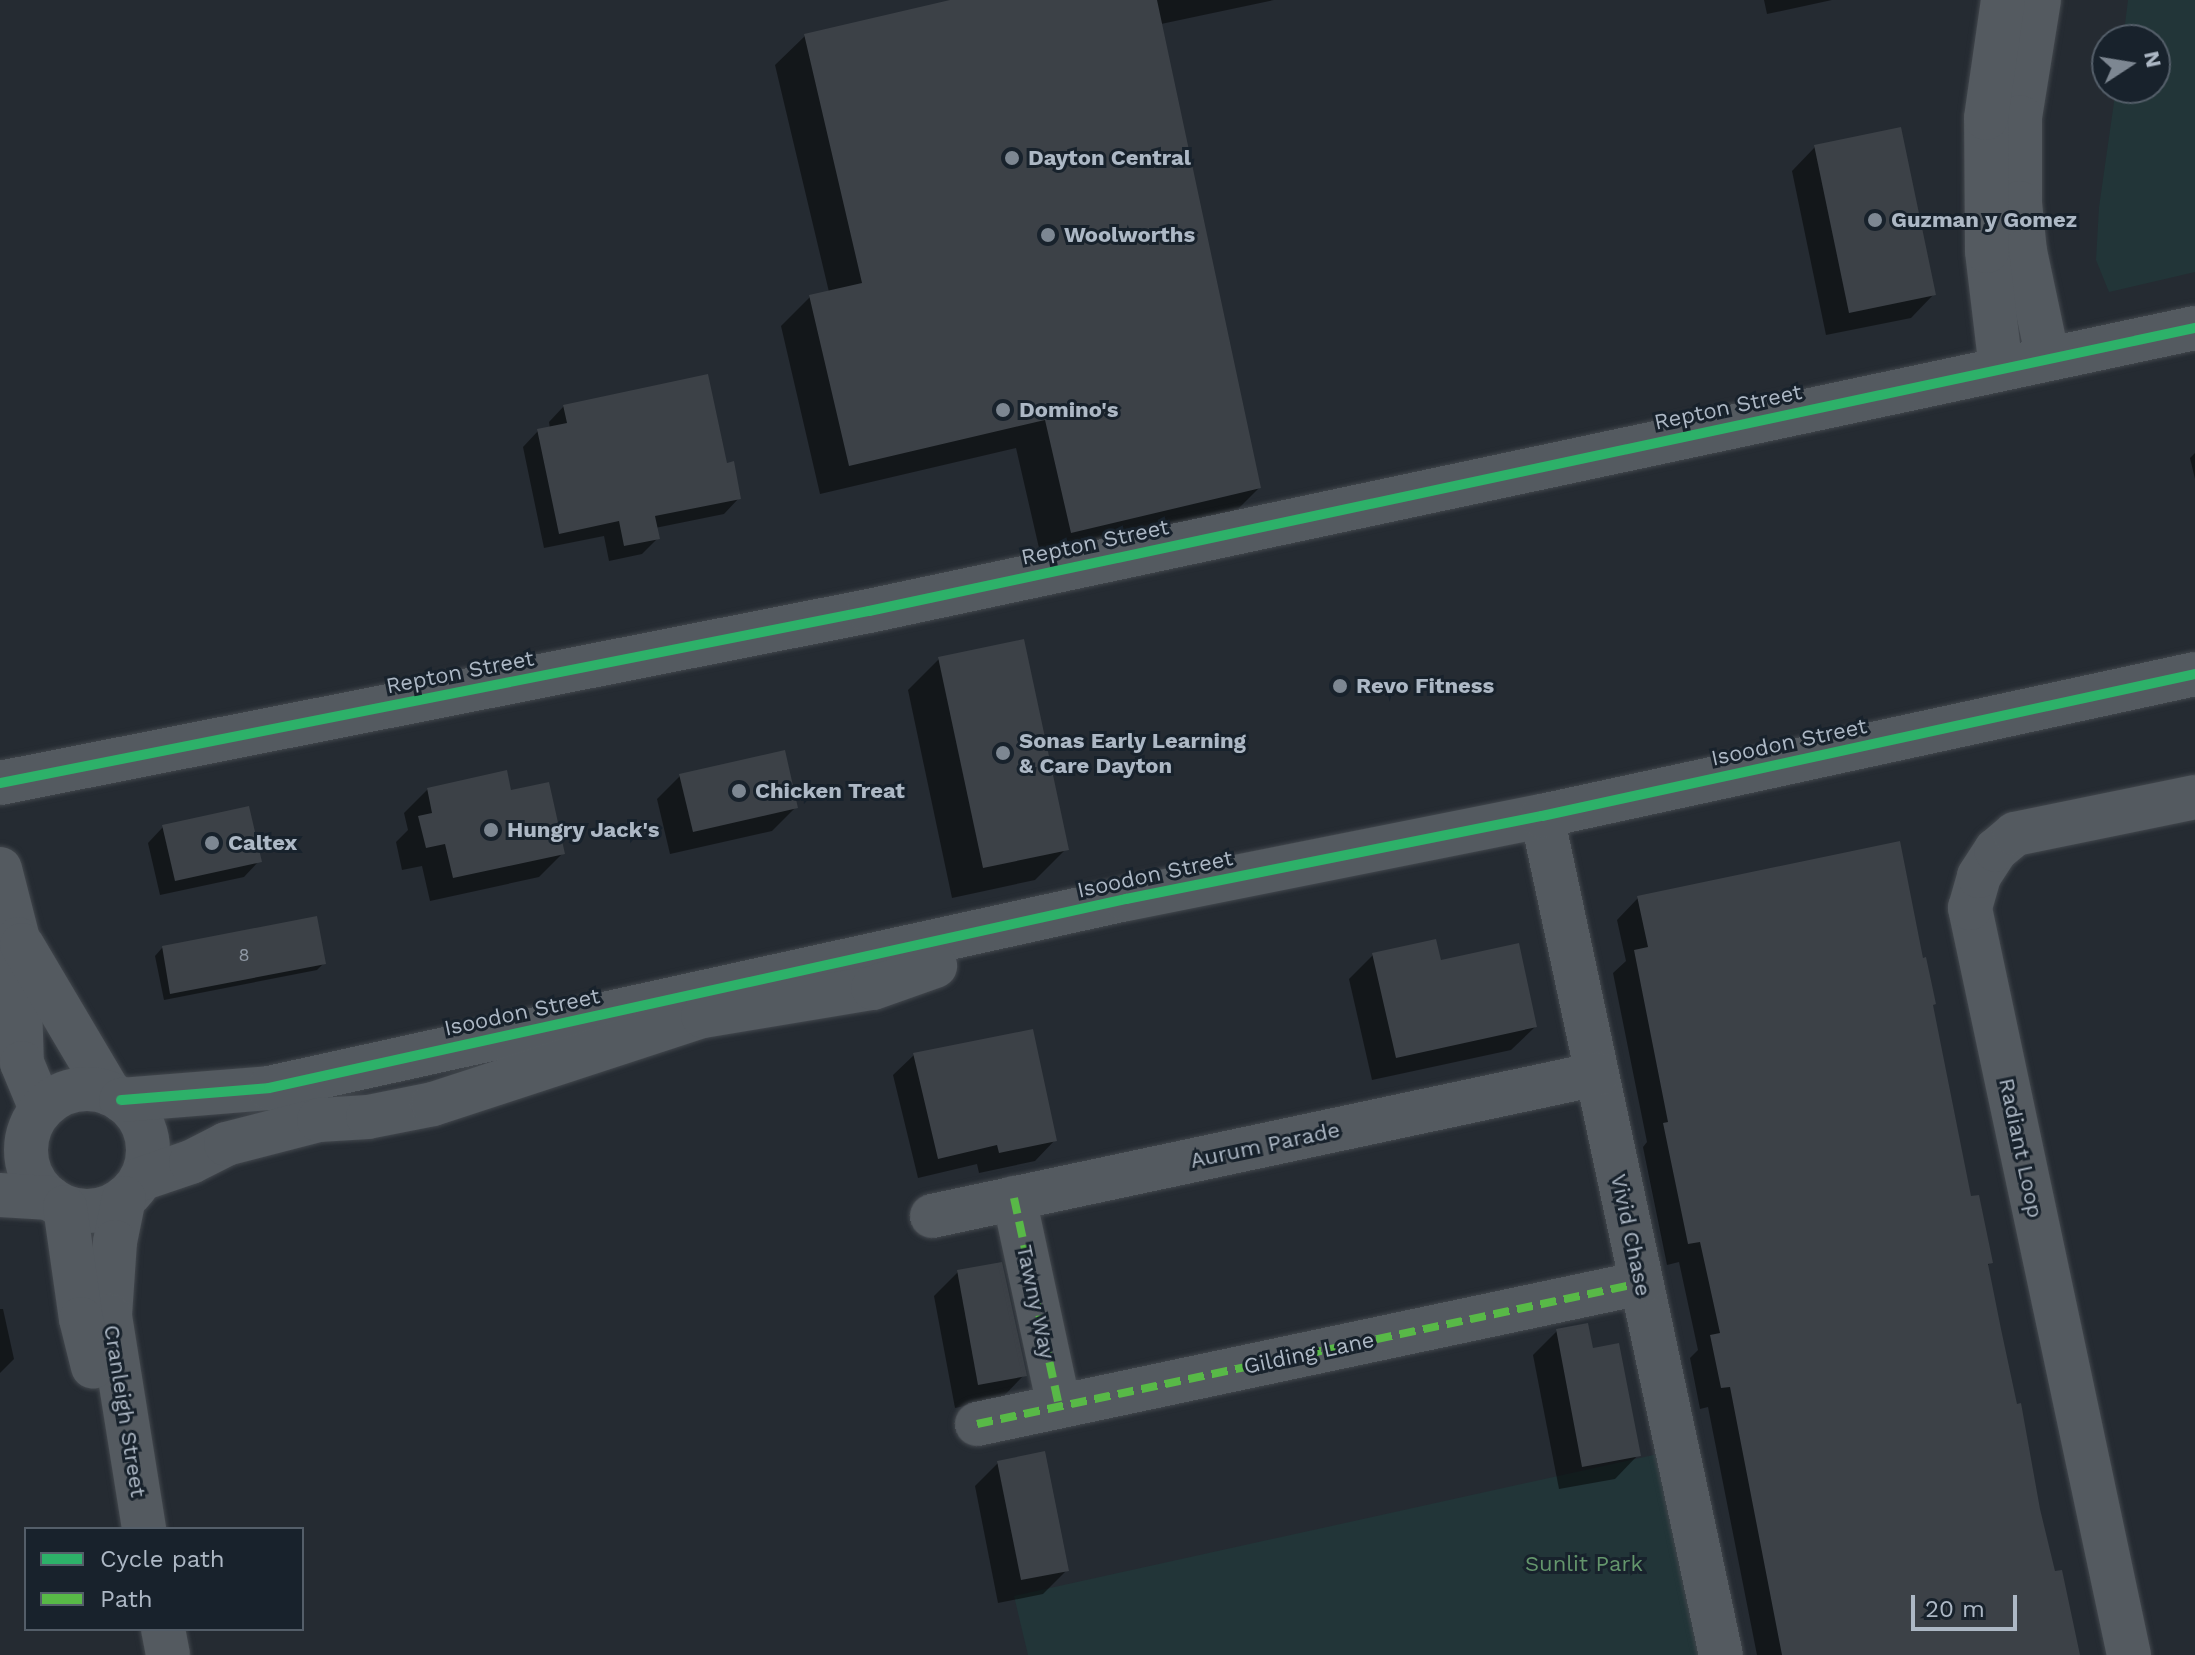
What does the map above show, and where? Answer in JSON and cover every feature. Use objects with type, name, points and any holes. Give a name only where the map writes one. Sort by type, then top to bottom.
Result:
[{"type":"street","points":[[2001,369],[1987,251],[1986,118],[2003,0]]},
{"type":"street","points":[[2039,0],[2020,117],[2020,203],[2025,251],[2048,359]]},
{"type":"street","name":"Repton Street","points":[[0,783],[869,611],[2195,328]]},
{"type":"street","name":"Isoodon Street","points":[[24,1123],[69,1092],[85,1089],[116,1097],[269,1088],[1126,899],[1542,816],[2195,674]]},
{"type":"street","name":"Radiant Loop","points":[[2129,1655],[1970,908],[1979,876],[1996,850],[2015,834],[2195,797]]},
{"type":"street","name":"Vivid Chase","points":[[1542,816],[1721,1655]]},
{"type":"street","points":[[0,869],[18,939],[24,1123],[30,1172],[58,1203]]},
{"type":"street","name":"Isoodon Street","points":[[0,1195],[97,1210],[132,1189],[226,1144],[319,1120],[368,1117],[433,1104],[703,1016],[873,988],[1126,899]]},
{"type":"street","points":[[18,939],[116,1097],[139,1118],[147,1142],[132,1189]]},
{"type":"street","name":"Aurum Parade","points":[[932,1216],[1597,1074]]},
{"type":"street","name":"Cranleigh Street","points":[[132,1189],[115,1242],[110,1316],[144,1527]]},
{"type":"street","name":"Tawny Way","points":[[1014,1198],[1059,1406]]},
{"type":"street","name":"Cranleigh Street","points":[[58,1203],[111,1454],[143,1527]]},
{"type":"street","name":"Gilding Lane","points":[[977,1424],[1641,1283]]},
{"type":"street","points":[[163,1631],[168,1655]]},
{"type":"green space","points":[[2128,0],[2195,0],[2195,272],[2109,292],[2096,260],[2099,207],[2114,104],[2171,104],[2171,24],[2125,24]]},
{"type":"green space","name":"Sunlit Park","points":[[1658,1454],[1701,1655],[1028,1655],[1014,1596]]},
{"type":"building","name":"Dayton Central","points":[[950,0],[1157,0],[1261,488],[1071,533],[1045,420],[849,466],[809,295],[862,283],[804,34]]},
{"type":"building","name":"Guzman y Gomez","points":[[1901,127],[1936,295],[1849,313],[1814,145]]},
{"type":"building","points":[[708,374],[727,463],[734,461],[741,499],[655,516],[660,539],[624,546],[619,521],[559,534],[537,429],[567,423],[563,405]]},
{"type":"building","name":"Sonas Early Learning & Care Dayton","points":[[1024,639],[1069,850],[983,868],[938,657]]},
{"type":"building","name":"Chicken Treat","points":[[785,750],[798,808],[693,832],[679,774]]},
{"type":"building","name":"Hungry Jack's","points":[[507,770],[511,790],[549,782],[565,854],[453,878],[445,844],[426,848],[418,816],[432,813],[427,788]]},
{"type":"building","name":"Caltex","points":[[249,806],[262,862],[175,881],[162,825]]},
{"type":"building","points":[[1900,841],[1923,958],[1926,957],[1936,1004],[1933,1005],[1971,1196],[1979,1195],[1993,1263],[1988,1264],[2017,1404],[2021,1403],[2040,1509],[2055,1571],[2062,1570],[2080,1655],[1782,1655],[1730,1387],[1721,1388],[1710,1335],[1720,1333],[1700,1242],[1688,1244],[1663,1123],[1668,1122],[1634,950],[1648,947],[1637,896]]},
{"type":"building","points":[[317,916],[326,964],[170,994],[162,946]]},
{"type":"building","points":[[1436,939],[1441,960],[1519,943],[1537,1027],[1396,1058],[1372,953]]},
{"type":"building","points":[[1033,1029],[1057,1141],[999,1153],[997,1145],[938,1159],[913,1053]]},
{"type":"building","points":[[1002,1262],[1027,1376],[978,1385],[957,1270]]},
{"type":"building","points":[[1588,1323],[1593,1348],[1619,1343],[1641,1456],[1582,1467],[1556,1329]]},
{"type":"building","points":[[1045,1451],[1069,1571],[1021,1580],[997,1461]]},
{"type":"marked path","points":[[1014,1198],[1059,1406]]},
{"type":"marked path","points":[[977,1424],[1641,1283]]},
{"type":"cycle path","points":[[0,783],[869,611],[2195,328]]},
{"type":"cycle path","points":[[121,1100],[269,1088],[1126,899],[1542,816],[2195,674]]},
{"type":"place","name":"Dayton Central","points":[[1012,158]]},
{"type":"place","name":"Guzman y Gomez","points":[[1875,220]]},
{"type":"place","name":"Woolworths","points":[[1048,235]]},
{"type":"place","name":"Domino's","points":[[1003,410]]},
{"type":"place","name":"Revo Fitness","points":[[1340,686]]},
{"type":"place","name":"Sonas Early Learning & Care Dayton","points":[[1003,753]]},
{"type":"place","name":"Chicken Treat","points":[[739,791]]},
{"type":"place","name":"Hungry Jack's","points":[[491,830]]},
{"type":"place","name":"Caltex","points":[[212,843]]}]
